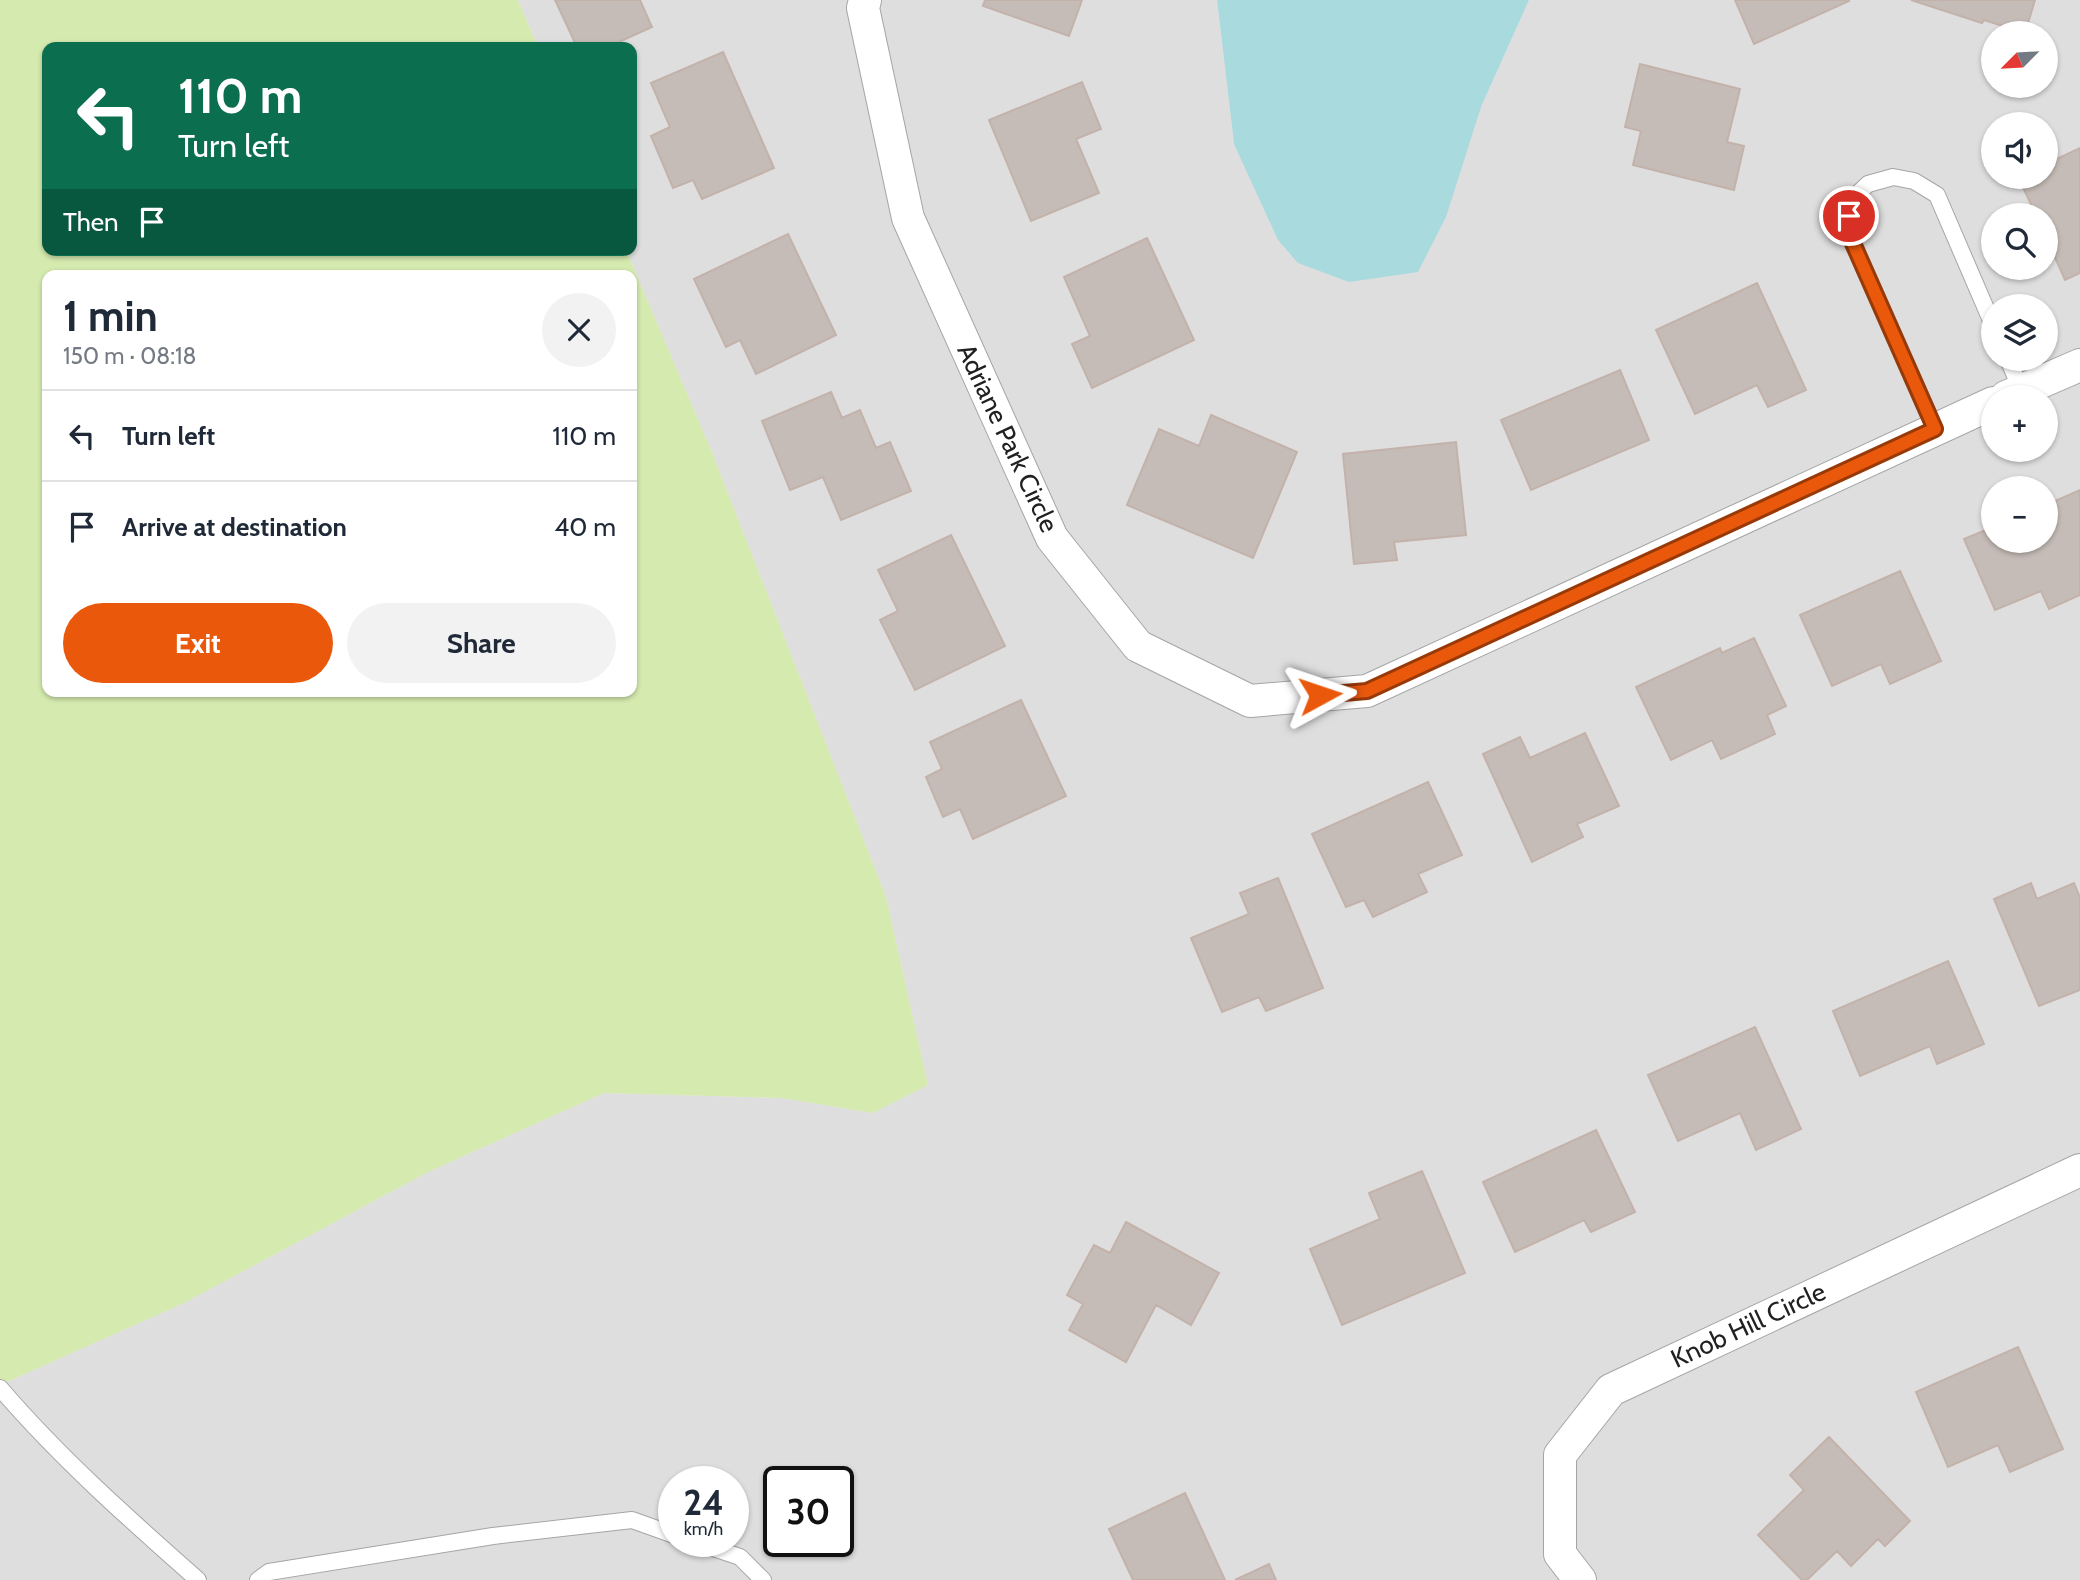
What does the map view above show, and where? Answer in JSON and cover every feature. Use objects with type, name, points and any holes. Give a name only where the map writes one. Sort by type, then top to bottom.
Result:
[{"type":"street","name":"Adriane Park Circle","points":[[864,0],[863,8],[908,218],[1052,538],[1138,646],[1250,701],[1367,691],[1981,409]]},
{"type":"street","name":"Adriane Park Circle","points":[[2034,385],[2080,365]]},
{"type":"street","name":"Knob Hill Circle","points":[[1580,1580],[1560,1554],[1560,1455],[1611,1390],[2080,1170]]},
{"type":"lane","points":[[1935,429],[1848,232],[1851,200],[1868,184],[1893,177],[1914,181],[1937,195],[1981,297]]},
{"type":"lane","points":[[0,1388],[119,1511],[198,1580]]},
{"type":"lane","points":[[258,1580],[270,1572],[296,1567],[494,1536],[632,1520],[658,1529]]},
{"type":"lane","points":[[740,1557],[763,1580]]},
{"type":"shaded area","points":[[518,0],[1217,0],[1234,144],[1481,107],[1529,0],[2080,0],[2080,1580],[0,1580],[0,1385],[184,1303],[428,1172],[604,1093],[782,1098],[873,1113],[928,1085],[886,897],[711,450],[637,276],[637,270],[634,270],[629,256],[637,256],[637,42],[536,42]]},
{"type":"green space","points":[[0,0],[518,0],[536,42],[42,42],[42,256],[629,256],[634,270],[42,270],[42,697],[637,697],[637,276],[711,450],[886,897],[928,1085],[873,1113],[782,1098],[604,1093],[428,1172],[184,1303],[0,1385]]},
{"type":"water","points":[[1217,0],[1529,0],[1481,107],[1446,217],[1418,272],[1349,282],[1298,263],[1278,240],[1234,144]]},
{"type":"building","points":[[555,0],[640,0],[652,27],[619,42],[575,42]]},
{"type":"building","points":[[985,0],[1082,0],[1069,36],[983,6]]},
{"type":"building","points":[[1735,0],[1848,0],[1849,1],[1754,44]]},
{"type":"building","points":[[1911,0],[2035,0],[2029,21],[1984,20],[1981,23]]},
{"type":"building","points":[[723,52],[774,168],[702,199],[693,180],[673,188],[651,136],[670,127],[651,83]]},
{"type":"building","points":[[1640,64],[1740,89],[1727,142],[1744,146],[1734,190],[1633,165],[1641,131],[1625,127]]},
{"type":"building","points":[[1082,82],[1101,129],[1076,139],[1099,193],[1031,221],[989,120]]},
{"type":"building","points":[[2080,148],[2080,273],[2065,280],[2058,264],[2058,203],[2030,203],[2024,189],[2058,189],[2058,158]]},
{"type":"building","points":[[788,234],[836,335],[756,374],[740,340],[726,347],[694,279]]},
{"type":"building","points":[[1147,238],[1194,340],[1092,388],[1072,344],[1090,336],[1064,277]]},
{"type":"building","points":[[1757,283],[1806,390],[1768,407],[1757,385],[1695,414],[1656,330]]},
{"type":"building","points":[[1620,370],[1649,440],[1531,490],[1501,420]]},
{"type":"building","points":[[831,392],[842,418],[860,410],[876,448],[890,442],[911,491],[841,520],[823,477],[790,490],[762,421]]},
{"type":"building","points":[[1211,415],[1297,452],[1253,558],[1127,505],[1159,429],[1199,446]]},
{"type":"building","points":[[1456,442],[1466,535],[1394,542],[1397,560],[1354,564],[1343,454]]},
{"type":"building","points":[[2080,490],[2080,595],[2049,609],[2041,591],[1995,610],[1964,539],[1981,532],[1981,553],[2058,553],[2058,500]]},
{"type":"building","points":[[951,535],[1005,646],[915,690],[880,620],[898,611],[878,570]]},
{"type":"building","points":[[1900,571],[1941,661],[1890,684],[1881,664],[1832,686],[1800,615]]},
{"type":"building","points":[[1754,638],[1786,706],[1767,715],[1775,734],[1721,759],[1712,740],[1671,760],[1636,687],[1720,648],[1722,653]]},
{"type":"building","points":[[1021,700],[1066,796],[973,839],[960,809],[943,817],[926,777],[942,769],[930,742]]},
{"type":"building","points":[[1585,733],[1619,806],[1577,824],[1583,837],[1532,862],[1483,754],[1520,737],[1530,758]]},
{"type":"building","points":[[1428,782],[1462,855],[1418,874],[1427,892],[1373,917],[1364,900],[1346,907],[1312,834]]},
{"type":"building","points":[[1278,878],[1323,988],[1266,1011],[1259,997],[1222,1012],[1191,938],[1249,914],[1240,893]]},
{"type":"building","points":[[2031,883],[2037,899],[2074,883],[2080,898],[2080,990],[2039,1006],[1994,899]]},
{"type":"building","points":[[1948,961],[1984,1044],[1937,1064],[1930,1046],[1860,1076],[1833,1011]]},
{"type":"building","points":[[1755,1027],[1801,1129],[1756,1150],[1740,1113],[1678,1141],[1648,1075]]},
{"type":"building","points":[[1596,1130],[1635,1212],[1591,1232],[1584,1220],[1515,1252],[1483,1182]]},
{"type":"building","points":[[1422,1171],[1465,1273],[1342,1325],[1310,1249],[1380,1219],[1369,1193]]},
{"type":"building","points":[[1126,1222],[1219,1273],[1191,1325],[1156,1305],[1126,1362],[1069,1330],[1083,1304],[1067,1295],[1094,1245],[1110,1253]]},
{"type":"building","points":[[2018,1347],[2063,1449],[2010,1472],[1998,1445],[1948,1467],[1916,1392]]},
{"type":"building","points":[[1829,1437],[1910,1521],[1885,1546],[1878,1539],[1851,1566],[1837,1551],[1807,1580],[1802,1580],[1758,1535],[1804,1490],[1790,1475]]},
{"type":"building","points":[[1185,1493],[1225,1580],[1133,1580],[1109,1529]]},
{"type":"building","points":[[1269,1564],[1276,1580],[1235,1580]]},
{"type":"route","points":[[1320,695],[1367,691],[1935,429],[1848,232],[1849,216]]}]
